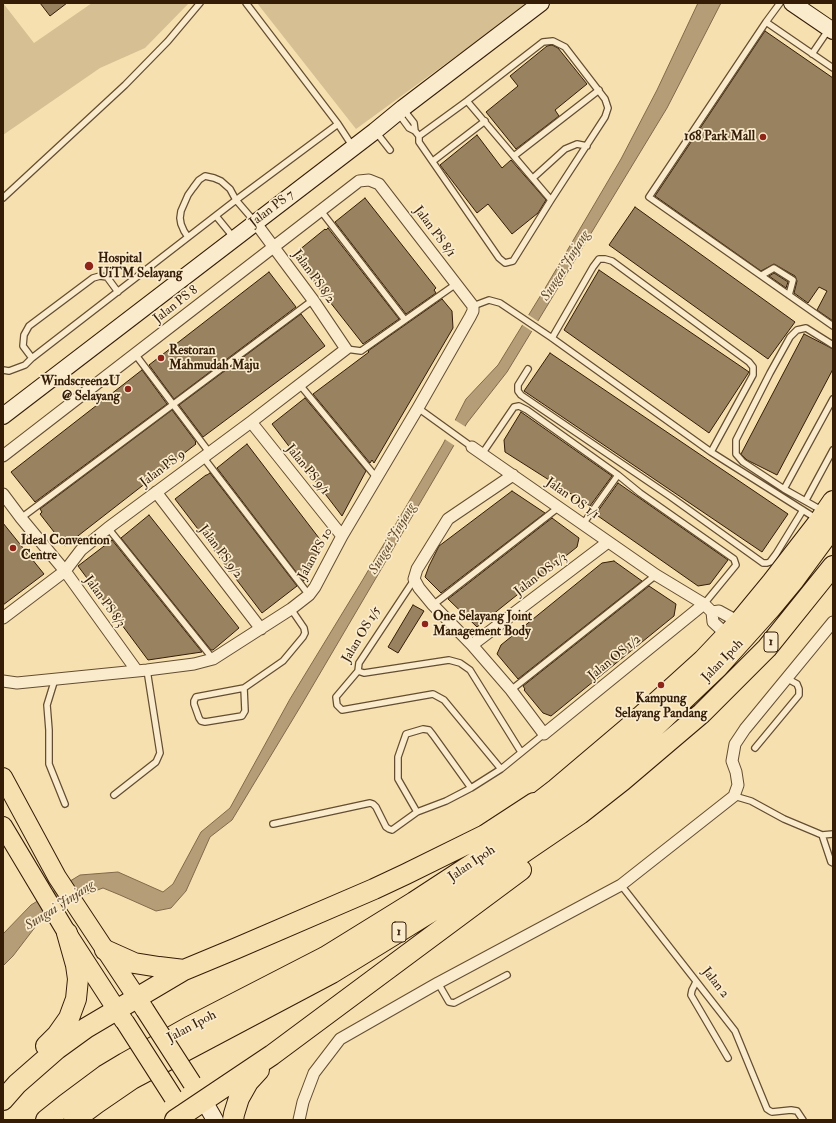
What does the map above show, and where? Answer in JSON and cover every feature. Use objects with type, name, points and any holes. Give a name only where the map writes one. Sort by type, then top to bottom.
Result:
[{"type":"highway","points":[[189,1027],[355,926],[525,813],[556,789],[628,728],[703,660],[733,628],[770,572],[823,514]]},
{"type":"highway","name":"Jalan Ipoh","points":[[46,1120],[106,1075],[189,1027],[325,957],[414,902],[568,799],[638,743],[717,668],[770,609],[803,568],[823,514]]},
{"type":"highway","name":"Jalan Ipoh","points":[[74,1120],[132,1079],[332,973],[486,878],[580,814],[702,713],[766,648],[833,566]]},
{"type":"highway","points":[[182,1118],[204,1101],[272,1055],[553,846],[631,782],[702,713]]},
{"type":"highway","points":[[3,1100],[17,1084],[57,1049],[86,1028],[121,1016],[141,1004],[184,970],[374,889],[438,858],[485,835],[556,789]]},
{"type":"highway","points":[[17,1084],[24,1070],[35,1056],[64,1027],[70,1018],[74,1006],[78,989],[78,979],[76,965],[66,933]]},
{"type":"highway","points":[[106,950],[134,963],[184,970]]},
{"type":"highway","points":[[233,1120],[239,1098],[248,1082],[272,1055]]},
{"type":"main road","points":[[3,777],[58,877],[204,1101]]},
{"type":"main road","points":[[3,826],[66,933],[173,1097],[182,1118]]},
{"type":"street","name":"Jalan PS 7","points":[[3,416],[541,3]]},
{"type":"street","points":[[792,3],[831,30]]},
{"type":"street","name":"Jalan PS 8","points":[[3,456],[359,181],[369,180]]},
{"type":"street","name":"Jalan PS 8/1","points":[[369,180],[380,184],[473,306]]},
{"type":"street","name":"Jalan PS 8/2","points":[[254,222],[313,300],[346,349]]},
{"type":"street","name":"Jalan PS 10","points":[[3,681],[17,683],[194,664],[213,659],[291,610],[309,595],[315,587],[342,536],[470,317],[473,311],[473,306]]},
{"type":"street","name":"Jalan PS 9","points":[[3,618],[65,571],[81,550],[108,528],[346,349]]},
{"type":"street","name":"Jalan PS 9/1","points":[[250,422],[342,536]]},
{"type":"street","name":"Jalan OS 1/1","points":[[472,447],[656,575],[708,608],[719,610],[733,628]]},
{"type":"street","points":[[513,475],[448,519],[417,569],[414,580],[433,605],[472,645],[511,690],[544,734]]},
{"type":"street","name":"Jalan PS 9/2","points":[[156,492],[262,629]]},
{"type":"street","name":"Jalan PS 8/3","points":[[3,494],[142,670]]},
{"type":"street","name":"Jalan OS 1/3","points":[[472,645],[608,542]]},
{"type":"street","points":[[708,608],[713,622],[733,628]]},
{"type":"street","name":"Jalan OS 1/2","points":[[544,734],[708,608]]},
{"type":"street","points":[[299,1120],[303,1102],[314,1073],[340,1039],[438,983],[621,885],[734,796],[738,785],[736,772],[732,761],[735,744],[745,729],[786,678],[833,623]]},
{"type":"street","points":[[204,1101],[215,1120]]},
{"type":"lane","points":[[3,198],[125,85],[168,41],[200,3]]},
{"type":"lane","points":[[246,3],[338,124],[353,147]]},
{"type":"lane","points":[[780,3],[649,197],[833,326]]},
{"type":"lane","points":[[766,22],[833,68]]},
{"type":"lane","points":[[812,54],[831,30]]},
{"type":"lane","points":[[400,110],[414,123],[419,142],[499,258],[506,263],[513,261],[587,146],[605,117],[608,108],[605,99],[565,47],[554,41],[542,42],[467,101],[417,134]]},
{"type":"lane","points":[[514,156],[598,90]]},
{"type":"lane","points":[[467,101],[551,200]]},
{"type":"lane","points":[[433,161],[485,121]]},
{"type":"lane","points":[[3,370],[9,371],[25,365],[32,358],[236,200],[338,124]]},
{"type":"lane","points":[[375,131],[390,150]]},
{"type":"lane","points":[[533,178],[565,149],[577,144],[587,146]]},
{"type":"lane","points":[[188,237],[184,231],[180,218],[181,211],[188,195],[199,180],[205,176],[221,181],[230,189],[236,200],[254,222]]},
{"type":"lane","points":[[321,211],[405,320]]},
{"type":"lane","points":[[216,216],[234,238]]},
{"type":"lane","points":[[552,338],[593,266],[599,259],[612,261],[750,362],[753,367],[753,375],[711,452]]},
{"type":"lane","points":[[762,275],[774,268],[793,280],[789,295]]},
{"type":"lane","points":[[32,358],[23,346],[24,335],[29,326],[93,278],[100,276],[107,277],[118,292]]},
{"type":"lane","points":[[346,349],[361,351],[456,284]]},
{"type":"lane","points":[[21,518],[313,300]]},
{"type":"lane","points":[[473,306],[489,300],[500,303],[552,338],[711,452],[823,514]]},
{"type":"lane","points":[[823,514],[806,500],[784,489],[743,462],[736,454],[736,440],[770,373],[790,337],[797,330],[806,328],[833,345]]},
{"type":"lane","points":[[136,354],[174,405],[206,455],[309,595]]},
{"type":"lane","points":[[528,369],[518,386],[518,391],[521,395],[671,497],[763,563],[770,572]]},
{"type":"lane","points":[[300,384],[376,477]]},
{"type":"lane","points":[[784,489],[833,399]]},
{"type":"lane","points":[[482,454],[514,407],[519,406],[527,410],[618,475],[640,493],[734,559],[736,565],[708,608]]},
{"type":"lane","name":"Jalan OS 1/1","points":[[418,408],[472,447]]},
{"type":"lane","points":[[806,500],[833,450]]},
{"type":"lane","points":[[583,524],[618,475]]},
{"type":"lane","points":[[433,605],[559,507]]},
{"type":"lane","points":[[108,528],[213,659]]},
{"type":"lane","points":[[511,690],[656,575]]},
{"type":"lane","name":"Jalan OS 1/5","points":[[414,580],[359,663],[358,671],[336,697],[337,705],[342,710],[433,694],[444,700],[500,769]]},
{"type":"lane","points":[[244,688],[245,711],[242,716],[204,722],[199,718],[194,704],[196,697],[244,688],[283,661],[305,633],[304,628],[291,610]]},
{"type":"lane","points":[[358,671],[364,673],[448,660],[460,663],[470,670],[521,752]]},
{"type":"lane","points":[[114,796],[156,762],[160,753],[142,670]]},
{"type":"lane","points":[[755,748],[799,695],[797,684],[786,678]]},
{"type":"lane","points":[[55,679],[47,704],[49,764],[65,804]]},
{"type":"lane","points":[[417,812],[398,779],[398,757],[406,734],[423,729],[428,730],[434,735],[471,788]]},
{"type":"lane","points":[[273,824],[370,803],[376,807],[386,827],[392,830],[417,812],[446,801],[471,788],[500,769],[544,734]]},
{"type":"lane","points":[[734,796],[751,801],[784,819],[822,835],[833,834]]},
{"type":"lane","points":[[822,835],[833,864]]},
{"type":"lane","name":"Jalan 2","points":[[621,885],[735,1031],[767,1108],[772,1112],[791,1110],[796,1111],[803,1120]]},
{"type":"lane","points":[[438,983],[449,1002],[454,1004],[507,975]]},
{"type":"lane","points":[[696,982],[691,995],[728,1058]]},
{"type":"shaded area","points":[[3,3],[34,43],[92,3],[189,3],[145,48],[100,68],[3,135]]},
{"type":"shaded area","points":[[257,3],[529,3],[356,129]]},
{"type":"water","name":"Sungai Jinjang","points":[[698,3],[721,3],[667,108],[507,372],[467,423],[232,820],[210,837],[186,891],[171,908],[156,911],[103,888],[81,896],[39,922],[13,956],[3,966],[3,934],[31,905],[80,875],[118,872],[163,892],[173,884],[201,832],[230,808],[290,699],[443,444],[466,399],[498,365],[621,159],[657,90]]},
{"type":"pier","points":[[527,314],[539,322],[533,332],[521,324]]},
{"type":"pier","points":[[453,419],[466,427],[455,446],[443,438]]},
{"type":"building","points":[[40,3],[67,3],[50,16]]},
{"type":"building","name":"168 Park Mall","points":[[765,31],[833,78],[833,321],[817,310],[827,291],[819,287],[808,303],[794,293],[797,281],[795,276],[774,264],[761,271],[655,196]]},
{"type":"building","points":[[552,45],[558,48],[587,84],[555,110],[559,116],[516,149],[486,112],[518,86],[510,76],[547,46]]},
{"type":"building","points":[[477,135],[502,168],[511,160],[546,200],[538,213],[512,234],[488,204],[477,213],[440,165]]},
{"type":"building","points":[[365,198],[436,288],[434,290],[436,293],[406,314],[335,222]]},
{"type":"building","points":[[635,207],[795,322],[768,359],[609,245]]},
{"type":"building","points":[[328,228],[399,319],[363,344],[293,255]]},
{"type":"building","points":[[599,270],[749,372],[709,433],[564,330]]},
{"type":"building","points":[[269,272],[296,307],[174,399],[149,365]]},
{"type":"building","points":[[774,273],[788,282],[786,288],[769,276]]},
{"type":"building","points":[[442,299],[452,311],[453,328],[374,463],[372,460],[370,463],[313,394],[369,352],[368,351]]},
{"type":"building","points":[[301,314],[325,346],[203,437],[179,405]]},
{"type":"building","points":[[804,334],[833,349],[833,369],[777,475],[747,460],[741,454]]},
{"type":"building","points":[[550,353],[788,514],[762,552],[524,391]]},
{"type":"building","points":[[142,370],[167,404],[35,502],[11,472]]},
{"type":"building","points":[[305,398],[366,471],[342,516],[272,424]]},
{"type":"building","points":[[172,410],[196,444],[65,546],[40,514],[42,512],[40,509]]},
{"type":"building","points":[[521,412],[612,476],[590,506],[505,452],[504,440]]},
{"type":"building","points":[[247,444],[322,542],[306,579],[303,581],[217,468]]},
{"type":"building","points":[[210,473],[297,586],[262,613],[175,499]]},
{"type":"building","points":[[618,483],[728,560],[710,584],[698,586],[598,516],[600,513],[598,511]]},
{"type":"building","points":[[512,491],[545,513],[441,593],[425,577],[439,546]]},
{"type":"building","points":[[149,515],[239,628],[213,650],[211,650],[121,538]]},
{"type":"building","points":[[552,518],[579,538],[577,547],[477,627],[448,599]]},
{"type":"building","name":"Ideal Convention Centre","points":[[3,523],[44,574],[3,605]]},
{"type":"building","points":[[112,540],[202,652],[148,660],[78,566]]},
{"type":"building","points":[[614,561],[642,581],[518,679],[497,654],[501,645],[602,563]]},
{"type":"building","points":[[649,586],[676,604],[674,616],[551,716],[543,713],[524,690],[525,689],[523,686]]},
{"type":"building","points":[[413,605],[424,611],[398,653],[388,647]]},
{"type":"place","name":"168 Park Mall","points":[[763,137]]},
{"type":"place","name":"Hospital UiTM Selayang","points":[[89,266]]},
{"type":"place","name":"Restoran Mahmudah Maju","points":[[161,358]]},
{"type":"place","name":"Windscreen2U @ Selayang","points":[[128,389]]},
{"type":"place","name":"Ideal Convention Centre","points":[[13,548]]},
{"type":"place","name":"One Selayang Joint Management Body","points":[[425,624]]},
{"type":"place","name":"Kampung Selayang Pandang","points":[[661,685]]}]
